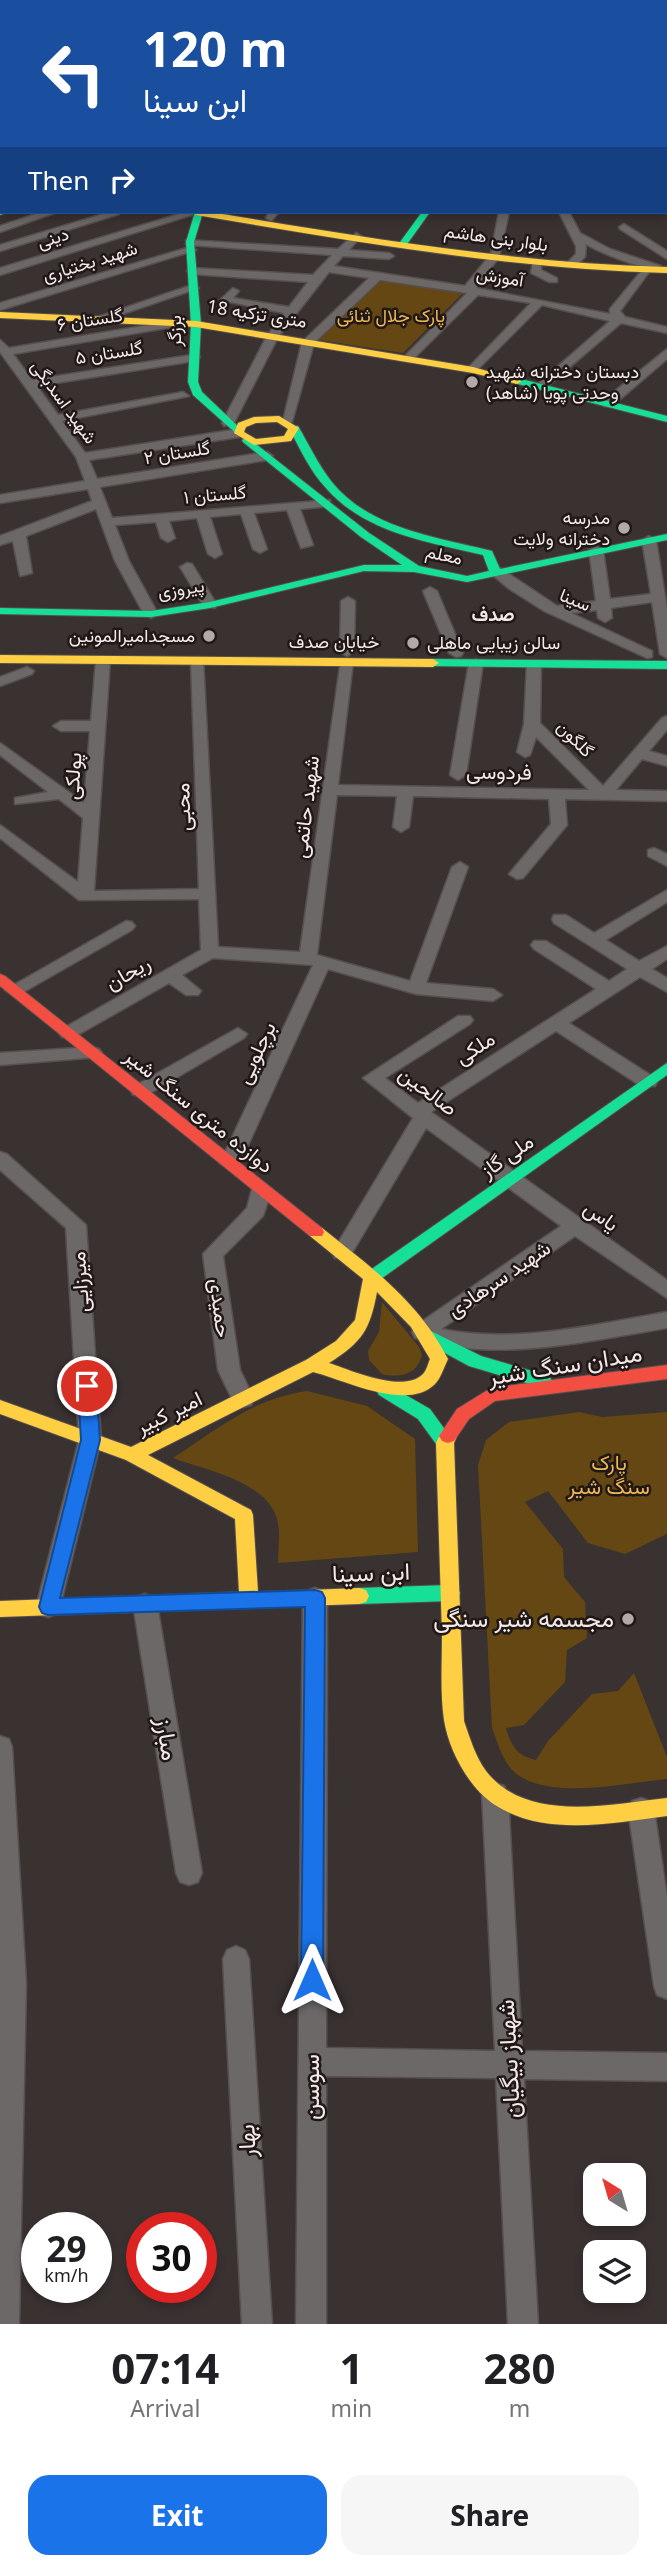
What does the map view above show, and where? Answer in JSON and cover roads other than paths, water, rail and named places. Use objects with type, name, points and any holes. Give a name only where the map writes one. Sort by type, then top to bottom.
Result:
[{"type":"street","points":[[0,229],[46,214]]},
{"type":"street","points":[[0,248],[114,214]]},
{"type":"street","name":"دینی","points":[[0,272],[190,214]]},
{"type":"street","name":"برزگر","points":[[197,214],[191,246],[193,288],[188,324],[194,357],[193,382],[197,393],[238,432]]},
{"type":"street","name":"بلوار بنی هاشم","points":[[225,214],[267,217],[356,236],[495,255],[624,267],[660,266]]},
{"type":"street","name":"بلوار بنی هاشم","points":[[244,214],[404,243]]},
{"type":"street","points":[[404,243],[425,214]]},
{"type":"street","points":[[410,358],[472,290],[495,255],[504,214]]},
{"type":"street","points":[[565,214],[582,246],[581,255],[572,263]]},
{"type":"street","points":[[242,251],[267,217]]},
{"type":"street","points":[[624,227],[660,266]]},
{"type":"street","points":[[576,235],[606,251],[660,266]]},
{"type":"street","points":[[238,432],[273,335],[316,279],[356,236]]},
{"type":"street","points":[[191,246],[242,251],[341,252],[389,256]]},
{"type":"street","name":"شهید بختیاری","points":[[0,307],[191,246]]},
{"type":"street","name":"بلوار بنی هاشم","points":[[495,255],[590,270],[660,266]]},
{"type":"street","points":[[537,263],[535,271],[553,280]]},
{"type":"street","points":[[544,385],[620,318],[614,311],[660,266]]},
{"type":"street","name":"آموزش","points":[[326,268],[539,301],[667,330]]},
{"type":"street","points":[[192,271],[316,279]]},
{"type":"street","points":[[82,457],[238,432],[280,442],[292,436],[290,425],[308,342],[378,275]]},
{"type":"street","points":[[95,320],[193,288]]},
{"type":"street","points":[[233,291],[226,300],[292,311]]},
{"type":"street","points":[[473,370],[539,301]]},
{"type":"street","name":"18 متری تزکیه","points":[[0,316],[188,324],[273,335],[410,358],[544,385],[667,419]]},
{"type":"street","name":"گلستان ۶","points":[[3,348],[188,324]]},
{"type":"street","name":"شهید اسدبگی","points":[[3,348],[82,457],[122,561],[151,614]]},
{"type":"street","points":[[608,403],[667,353]]},
{"type":"street","name":"گلستان ۵","points":[[30,384],[194,357]]},
{"type":"street","points":[[55,419],[183,396]]},
{"type":"street","points":[[238,432],[242,425],[254,420],[290,425]]},
{"type":"street","name":"معلم","points":[[238,432],[325,503],[415,569],[467,579],[495,571],[488,553],[385,526],[346,507],[316,477],[290,425]]},
{"type":"street","name":"گلستان ۲","points":[[23,517],[93,484],[267,456]]},
{"type":"street","points":[[0,499],[23,517],[25,573]]},
{"type":"street","points":[[0,541],[23,517],[100,503]]},
{"type":"street","name":"گلستان ۱","points":[[107,522],[325,503]]},
{"type":"street","points":[[292,506],[306,545]]},
{"type":"street","points":[[246,510],[260,549]]},
{"type":"street","points":[[202,514],[215,554]]},
{"type":"street","points":[[161,517],[168,538]]},
{"type":"street","points":[[495,571],[667,537]]},
{"type":"street","points":[[649,540],[667,654]]},
{"type":"street","points":[[596,550],[607,633]]},
{"type":"street","points":[[364,568],[391,554]]},
{"type":"street","points":[[187,568],[210,605]]},
{"type":"street","points":[[364,568],[415,569]]},
{"type":"street","name":"پیروزی","points":[[0,611],[151,614],[210,605],[364,568]]},
{"type":"street","name":"سینا","points":[[495,571],[517,590],[551,612],[607,633],[647,654]]},
{"type":"street","points":[[430,592],[456,653]]},
{"type":"street","points":[[551,612],[658,597]]},
{"type":"street","points":[[347,657],[348,601]]},
{"type":"street","name":"خیابان صدف","points":[[0,649],[347,657],[475,663],[667,665]]},
{"type":"street","name":"خیابان صدف","points":[[0,659],[198,660],[456,653],[667,654]]},
{"type":"street","name":"شهید حاتمی","points":[[315,960],[330,790],[347,657]]},
{"type":"street","name":"پولکی","points":[[86,896],[103,660]]},
{"type":"street","name":"محبی","points":[[198,660],[210,952]]},
{"type":"street","points":[[458,775],[475,663]]},
{"type":"street","name":"گلگون","points":[[534,664],[532,724],[603,794]]},
{"type":"street","points":[[0,682],[27,671]]},
{"type":"street","points":[[603,794],[666,723]]},
{"type":"street","points":[[524,752],[532,724]]},
{"type":"street","points":[[61,726],[98,726]]},
{"type":"street","points":[[0,748],[91,816]]},
{"type":"street","points":[[638,753],[667,761]]},
{"type":"street","name":"فردوسی","points":[[330,790],[667,796]]},
{"type":"street","points":[[401,827],[407,791]]},
{"type":"street","points":[[21,802],[62,794]]},
{"type":"street","points":[[517,874],[559,825],[556,794]]},
{"type":"street","points":[[0,830],[7,845],[86,896],[208,894]]},
{"type":"street","points":[[416,988],[460,867]]},
{"type":"street","points":[[594,940],[662,904]]},
{"type":"street","points":[[560,919],[667,986]]},
{"type":"street","points":[[7,984],[126,926]]},
{"type":"street","points":[[540,945],[609,989]]},
{"type":"street","name":"ملکی","points":[[342,1253],[421,1114],[667,951]]},
{"type":"street","points":[[210,952],[315,960],[416,988],[493,995]]},
{"type":"street","name":"ریحان","points":[[68,1033],[210,952]]},
{"type":"street","name":"برچلویی","points":[[230,1163],[315,960]]},
{"type":"street","points":[[170,975],[192,990]]},
{"type":"street","name":"دوازده متری سنگ شیر","points":[[7,984],[372,1277],[422,1332]]},
{"type":"street","name":"صالحین","points":[[464,1020],[372,1077],[509,1180]]},
{"type":"street","points":[[556,1023],[648,1082]]},
{"type":"street","points":[[140,1091],[238,1034]]},
{"type":"street","points":[[0,1059],[93,1054]]},
{"type":"street","name":"ملی گاز","points":[[372,1277],[667,1068]]},
{"type":"street","name":"میرزایی","points":[[0,1159],[76,1225],[90,1440],[48,1607]]},
{"type":"street","name":"یاس","points":[[509,1180],[667,1290]]},
{"type":"street","name":"حمیدی","points":[[243,1399],[229,1370],[214,1254],[256,1211],[262,1189]]},
{"type":"street","name":"شهید سرهادی","points":[[422,1332],[576,1226]]},
{"type":"street","name":"امیر کبیر","points":[[0,1407],[132,1455],[312,1365],[354,1337],[367,1309],[372,1277]]},
{"type":"street","points":[[422,1332],[479,1344],[531,1341],[667,1320]]},
{"type":"street","points":[[422,1332],[475,1361],[562,1385]]},
{"type":"street","points":[[380,1388],[407,1389],[429,1378],[439,1359],[437,1349],[422,1332]]},
{"type":"street","points":[[312,1365],[343,1371],[380,1388],[424,1414],[445,1443],[454,1721],[460,1748],[474,1773],[495,1794],[523,1809],[554,1816],[654,1808],[667,1986]]},
{"type":"street","name":"میدان سنگ شیر","points":[[445,1443],[453,1423],[469,1407],[504,1393],[667,1372]]},
{"type":"street","points":[[132,1455],[244,1515],[249,1600]]},
{"type":"street","name":"ابن سینا","points":[[0,1609],[450,1593]]},
{"type":"street","name":"سوسن","points":[[311,2324],[315,1598]]},
{"type":"street","name":"مبارز","points":[[145,1604],[189,1873]]},
{"type":"street","points":[[0,1747],[5,1912],[13,1983],[4,2324]]},
{"type":"street","name":"شهباز بیگیان","points":[[495,1794],[523,2324]]},
{"type":"street","name":"بهار","points":[[236,1959],[257,2324]]},
{"type":"street","points":[[311,2062],[667,2067]]},
{"type":"place","name":"دبستان دخترانه شهید وحدتی پویا (شاهد)","points":[[472,382]]},
{"type":"place","name":"مدرسه دخترانه ولایت","points":[[624,528]]},
{"type":"place","name":"مسجدامیرالمونین","points":[[209,636]]},
{"type":"place","name":"سالن زیبایی ماهلی","points":[[413,643]]},
{"type":"place","name":"مجسمه شیر سنگی","points":[[628,1619]]},
{"type":"district","name":"صدف","points":[[493,614]]},
{"type":"park label","name":"پارک جلال ثنائی","points":[[391,316]]},
{"type":"park label","name":"پارک سنگ شیر","points":[[609,1475]]}]
